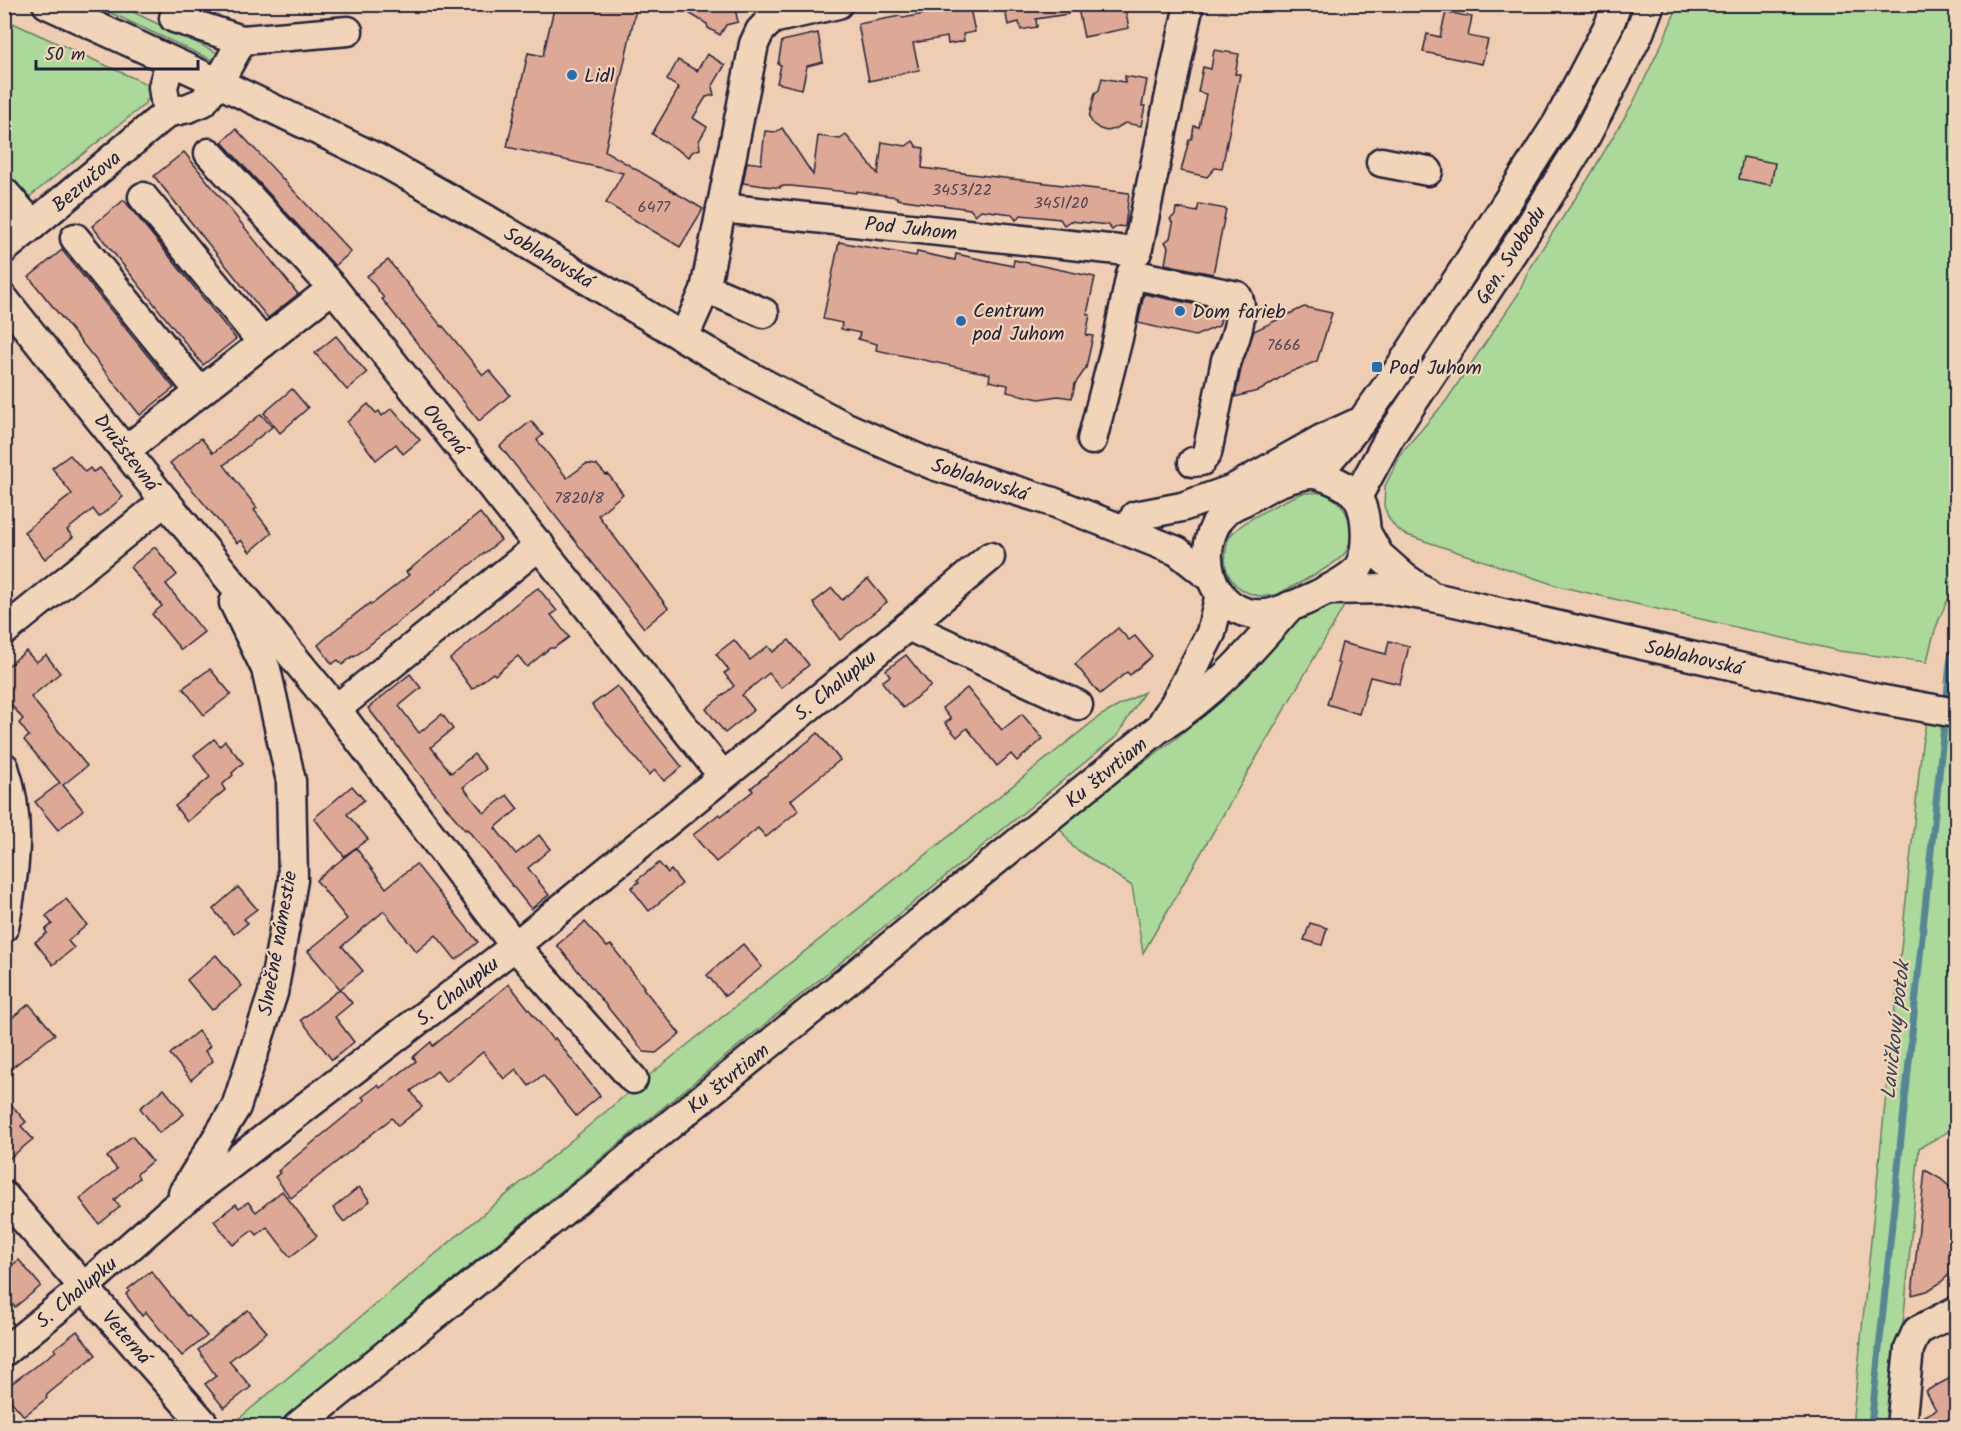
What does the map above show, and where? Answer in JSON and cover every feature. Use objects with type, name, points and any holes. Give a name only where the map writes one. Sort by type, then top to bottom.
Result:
[{"type":"street","name":"Soblahovská","points":[[46,4],[378,159],[426,185],[740,371],[844,426],[933,465],[1053,502],[1177,551],[1215,586]]},
{"type":"street","points":[[684,337],[705,290],[754,44],[760,31],[772,19],[838,4]]},
{"type":"street","name":"Pod Juhom","points":[[721,208],[1137,252],[1189,4]]},
{"type":"street","name":"Gen. Svobodu","points":[[1317,474],[1362,421],[1395,375],[1558,122],[1609,25],[1617,4]]},
{"type":"street","name":"Gen. Svobodu","points":[[1357,497],[1388,440],[1585,138],[1639,33],[1650,4]]},
{"type":"street","points":[[174,18],[242,40],[348,31]]},
{"type":"street","name":"Bezručova","points":[[4,249],[167,113],[203,102],[242,40]]},
{"type":"street","points":[[167,113],[163,87],[170,62]]},
{"type":"street","name":"Ovocná","points":[[209,153],[333,288],[723,776]]},
{"type":"street","points":[[1381,162],[1428,171]]},
{"type":"street","points":[[4,192],[33,225]]},
{"type":"street","points":[[143,197],[263,343]]},
{"type":"street","points":[[75,238],[200,392]]},
{"type":"street","points":[[1092,440],[1118,338],[1131,274],[1238,296],[1241,303],[1240,312],[1233,347],[1226,360],[1207,453],[1201,461],[1193,462]]},
{"type":"street","points":[[126,450],[333,288]]},
{"type":"street","points":[[705,290],[764,313]]},
{"type":"street","name":"Družstevná","points":[[4,299],[165,501],[4,632]]},
{"type":"street","points":[[1230,500],[1322,439],[1362,421]]},
{"type":"street","points":[[1230,500],[1279,481],[1317,474],[1347,488],[1357,497]]},
{"type":"street","name":"Ku štvrtiam","points":[[1230,500],[1208,544],[1208,567],[1215,586],[1231,606],[1247,613],[1261,615],[1273,614],[1326,590],[1350,576],[1358,568],[1367,534],[1357,497]]},
{"type":"street","name":"Soblahovská","points":[[1053,502],[1135,516],[1192,519],[1230,500]]},
{"type":"street","name":"Slnečné námestie","points":[[165,501],[336,709],[515,946],[633,1079]]},
{"type":"street","points":[[1367,534],[1379,555],[1405,578],[1432,597]]},
{"type":"street","points":[[336,709],[540,545]]},
{"type":"street","name":"S. Chalupku","points":[[4,1352],[84,1287],[174,1208],[515,946],[990,557]]},
{"type":"street","name":"Slnečné námestie","points":[[174,1208],[236,1107],[273,993],[293,880],[291,781],[266,669],[215,563]]},
{"type":"street","name":"Ku štvrtiam","points":[[1158,729],[1175,703],[1211,633],[1215,586]]},
{"type":"street","name":"Soblahovská","points":[[1326,590],[1386,589],[1432,597],[1878,699],[1956,713]]},
{"type":"street","name":"Ku štvrtiam","points":[[298,1426],[1158,729],[1180,716],[1222,681],[1290,606]]},
{"type":"street","points":[[908,626],[1078,705]]},
{"type":"street","points":[[4,767],[16,820],[14,881],[4,927]]},
{"type":"street","name":"Veterná","points":[[4,1196],[203,1423]]},
{"type":"street","points":[[1901,1426],[1909,1349],[1917,1331],[1956,1311]]},
{"type":"green space","points":[[94,5],[132,5],[133,12],[222,55],[218,63]]},
{"type":"green space","points":[[1678,5],[1956,5],[1956,584],[1938,622],[1927,662],[1839,651],[1558,586],[1404,534],[1389,519],[1384,506],[1385,486],[1403,451],[1446,401],[1519,293],[1530,267],[1588,179],[1633,103]]},
{"type":"green space","points":[[4,19],[149,85],[150,96],[144,105],[24,201],[5,180]]},
{"type":"green space","points":[[1303,493],[1322,493],[1338,502],[1344,509],[1351,526],[1349,544],[1345,553],[1324,569],[1278,594],[1257,595],[1239,588],[1232,581],[1225,563],[1229,538],[1242,525],[1274,506]]},
{"type":"green space","points":[[1348,599],[1143,953],[1132,886],[1073,847],[1058,826],[1179,736],[1312,606]]},
{"type":"green space","points":[[1144,692],[1117,736],[274,1426],[230,1426],[647,1077],[1100,716]]},
{"type":"green space","points":[[1927,718],[1956,724],[1956,1127],[1919,1148],[1904,1315],[1889,1426],[1852,1426],[1922,744]]},
{"type":"building","name":"Lidl","points":[[555,4],[637,4],[605,151],[703,209],[680,247],[606,203],[623,173],[507,147],[528,53],[543,56]]},
{"type":"building","points":[[674,4],[734,4],[738,22],[726,25],[720,35],[708,28],[707,24]]},
{"type":"building","points":[[943,4],[969,4],[975,32],[963,34],[964,41],[948,44],[947,37],[913,43],[919,70],[869,81],[858,24],[930,13],[929,8]]},
{"type":"building","points":[[1004,4],[1067,4],[1068,14],[1036,19],[1037,27],[1021,30],[1019,22],[1008,25]]},
{"type":"building","points":[[1077,4],[1124,4],[1129,28],[1084,37]]},
{"type":"building","points":[[1446,12],[1472,17],[1468,36],[1488,40],[1482,64],[1423,52],[1427,34],[1440,37]]},
{"type":"building","points":[[818,33],[823,62],[807,66],[802,89],[777,83],[781,65],[778,64],[782,41]]},
{"type":"building","points":[[1214,50],[1239,54],[1235,74],[1240,74],[1222,169],[1215,168],[1207,177],[1181,171],[1194,126],[1199,127],[1206,94],[1198,92],[1203,67],[1211,69]]},
{"type":"building","points":[[707,54],[725,65],[712,87],[714,95],[706,97],[693,118],[707,127],[699,141],[700,149],[692,152],[689,157],[652,134],[679,88],[667,80],[678,60],[697,71]]},
{"type":"building","points":[[1125,76],[1147,80],[1141,126],[1125,123],[1107,131],[1100,129],[1089,117],[1095,93],[1099,90],[1102,78],[1125,82]]},
{"type":"building","points":[[782,128],[813,175],[818,136],[840,139],[846,135],[878,174],[882,142],[906,146],[913,141],[917,147],[924,148],[922,168],[1129,193],[1125,227],[1118,226],[1112,230],[1108,225],[1070,221],[1064,225],[1060,219],[1021,215],[1016,220],[1012,214],[981,210],[975,215],[970,209],[856,191],[856,193],[791,186],[780,186],[780,188],[743,183],[747,162],[761,164],[765,131],[776,132]]},
{"type":"building","points":[[236,129],[351,252],[335,266],[222,142]]},
{"type":"building","points":[[184,152],[298,294],[268,318],[154,176]]},
{"type":"building","points":[[1743,157],[1775,163],[1771,185],[1739,179]]},
{"type":"building","points":[[124,200],[236,339],[203,365],[92,226]]},
{"type":"building","points":[[1199,204],[1226,209],[1213,274],[1165,264],[1168,247],[1165,242],[1170,238],[1173,224],[1170,219],[1175,215],[1176,208],[1197,212]]},
{"type":"building","name":"Centrum pod Juhom","points":[[839,242],[916,256],[917,252],[955,260],[956,254],[1013,266],[1014,260],[1095,277],[1087,314],[1090,315],[1086,335],[1093,336],[1086,368],[1075,384],[1072,398],[1058,396],[1039,399],[1007,392],[1008,385],[989,381],[990,374],[876,350],[877,344],[858,339],[860,333],[841,329],[842,323],[823,319]]},
{"type":"building","points":[[62,250],[174,388],[140,415],[29,277]]},
{"type":"building","points":[[388,260],[483,375],[489,370],[510,395],[479,421],[382,299],[384,298],[367,276]]},
{"type":"building","name":"Dom farieb","points":[[1144,294],[1223,310],[1219,326],[1195,336],[1138,323]]},
{"type":"building","points":[[1304,307],[1332,313],[1317,361],[1286,374],[1261,390],[1235,397],[1242,365],[1254,331]]},
{"type":"building","points":[[336,336],[367,373],[347,390],[315,353]]},
{"type":"building","points":[[292,389],[308,408],[280,433],[264,413]]},
{"type":"building","points":[[368,404],[376,413],[379,411],[382,416],[392,408],[420,440],[403,454],[396,444],[376,460],[347,422]]},
{"type":"building","points":[[261,414],[272,427],[224,465],[257,508],[254,510],[272,533],[250,552],[241,540],[237,543],[170,463],[201,438],[213,453]]},
{"type":"building","points":[[531,421],[543,435],[537,440],[567,478],[586,464],[597,465],[606,475],[608,474],[623,494],[598,515],[668,608],[644,628],[500,446]]},
{"type":"building","points":[[70,455],[85,472],[90,468],[93,472],[100,468],[123,497],[99,517],[93,509],[67,530],[73,537],[45,559],[24,532],[72,494],[52,468]]},
{"type":"building","points":[[480,513],[501,540],[354,657],[342,665],[338,660],[332,664],[318,645],[409,575],[406,572]]},
{"type":"building","points":[[155,547],[177,575],[166,584],[204,632],[181,650],[152,614],[162,606],[130,567]]},
{"type":"building","points":[[868,579],[887,602],[840,640],[813,603],[832,588],[842,600]]},
{"type":"building","points":[[538,588],[557,611],[551,615],[569,637],[554,648],[550,648],[527,667],[518,656],[495,675],[493,673],[472,689],[450,659]]},
{"type":"building","points":[[1118,628],[1129,640],[1135,636],[1152,656],[1130,675],[1127,672],[1100,694],[1075,664]]},
{"type":"building","points":[[734,640],[750,660],[768,646],[773,652],[789,640],[809,665],[781,688],[769,673],[742,695],[754,710],[725,733],[706,709],[734,686],[724,673],[729,670],[716,654]]},
{"type":"building","points":[[1389,641],[1409,646],[1400,684],[1370,677],[1359,714],[1327,704],[1340,664],[1337,663],[1342,643],[1386,654]]},
{"type":"building","points":[[26,651],[36,662],[46,655],[60,673],[31,697],[87,766],[63,785],[83,810],[58,830],[35,802],[60,783],[24,740],[29,736],[19,723],[23,719],[4,696],[4,669]]},
{"type":"building","points":[[906,655],[931,686],[903,708],[882,682],[890,676],[886,670]]},
{"type":"building","points":[[210,669],[231,694],[204,715],[183,688]]},
{"type":"building","points":[[410,674],[421,688],[399,706],[419,733],[442,714],[453,729],[431,747],[451,773],[474,754],[486,769],[463,787],[484,813],[507,795],[518,809],[495,828],[516,854],[539,835],[550,849],[528,868],[549,895],[531,909],[467,829],[465,830],[431,789],[368,708]]},
{"type":"building","points":[[617,686],[682,767],[664,781],[655,770],[649,775],[592,705]]},
{"type":"building","points":[[967,688],[1002,730],[1022,714],[1043,739],[1017,761],[1011,754],[997,766],[967,728],[957,737],[945,723],[951,719],[942,708]]},
{"type":"building","points":[[818,733],[840,760],[791,800],[799,810],[766,837],[758,828],[716,862],[693,835],[753,791],[751,788]]},
{"type":"building","points":[[214,739],[220,746],[225,741],[243,763],[222,785],[225,790],[187,822],[175,806],[210,777],[194,755]]},
{"type":"building","points":[[352,786],[364,800],[347,814],[368,839],[344,856],[314,818]]},
{"type":"building","points":[[356,848],[386,888],[416,864],[478,942],[456,960],[436,935],[416,952],[384,911],[342,946],[363,971],[340,989],[308,951],[347,919],[316,880]]},
{"type":"building","points":[[659,863],[668,873],[671,870],[682,884],[649,911],[631,888],[639,882],[637,880]]},
{"type":"building","points":[[238,887],[257,909],[244,919],[248,923],[234,934],[213,909]]},
{"type":"building","points":[[66,899],[87,925],[68,941],[74,948],[53,965],[35,942],[47,933],[45,930],[52,924],[46,916]]},
{"type":"building","points":[[585,922],[607,947],[611,945],[680,1034],[656,1053],[644,1052],[557,945]]},
{"type":"building","points":[[1310,923],[1327,928],[1322,945],[1304,940]]},
{"type":"building","points":[[743,944],[762,967],[725,996],[707,975]]},
{"type":"building","points":[[216,955],[242,986],[212,1010],[187,980]]},
{"type":"building","points":[[509,984],[600,1096],[576,1116],[543,1075],[529,1086],[516,1069],[504,1079],[483,1052],[446,1082],[437,1071],[411,1091],[422,1107],[398,1126],[392,1118],[291,1198],[275,1177],[280,1173],[278,1171],[365,1100],[362,1097],[378,1085],[380,1088],[416,1061],[413,1057],[431,1042],[433,1046]]},
{"type":"building","points":[[340,989],[352,1003],[335,1017],[354,1042],[332,1060],[301,1020]]},
{"type":"building","points":[[29,1004],[55,1034],[4,1074],[4,1024]]},
{"type":"building","points":[[198,1031],[210,1046],[205,1051],[213,1061],[191,1080],[170,1054]]},
{"type":"building","points":[[164,1089],[184,1114],[159,1133],[140,1108]]},
{"type":"building","points":[[4,1096],[26,1122],[21,1126],[33,1139],[4,1163]]},
{"type":"building","points":[[132,1136],[152,1161],[137,1174],[139,1178],[114,1200],[120,1207],[99,1224],[80,1199],[117,1169],[107,1157]]},
{"type":"building","points":[[1925,1170],[1941,1179],[1953,1190],[1956,1197],[1956,1265],[1954,1270],[1940,1283],[1927,1291],[1912,1295]]},
{"type":"building","points":[[359,1187],[370,1201],[344,1222],[333,1208]]},
{"type":"building","points":[[282,1191],[317,1236],[290,1257],[267,1227],[257,1235],[253,1230],[233,1245],[214,1221],[236,1204],[239,1208],[248,1202],[256,1212]]},
{"type":"building","points":[[19,1260],[41,1286],[15,1307],[4,1294],[4,1271]]},
{"type":"building","points":[[151,1271],[187,1316],[189,1315],[207,1336],[182,1356],[146,1312],[142,1316],[126,1294],[128,1289]]},
{"type":"building","points":[[248,1310],[267,1332],[229,1361],[251,1387],[224,1408],[205,1384],[216,1376],[198,1350]]},
{"type":"building","points":[[77,1331],[96,1355],[24,1416],[4,1393],[4,1389],[56,1351],[54,1349]]},
{"type":"building","points":[[1956,1375],[1956,1426],[1918,1426],[1918,1419],[1936,1410],[1926,1391]]},
{"type":"waterway","name":"Lavičkový potok","points":[[1946,706],[1950,663],[1956,637]]},
{"type":"waterway","name":"Lavičkový potok","points":[[1871,1426],[1945,717]]},
{"type":"place","name":"Lidl","points":[[572,75]]},
{"type":"place","name":"Dom farieb","points":[[1180,311]]},
{"type":"place","name":"Centrum pod Juhom","points":[[961,321]]},
{"type":"place","name":"Pod Juhom","points":[[1377,367]]}]
